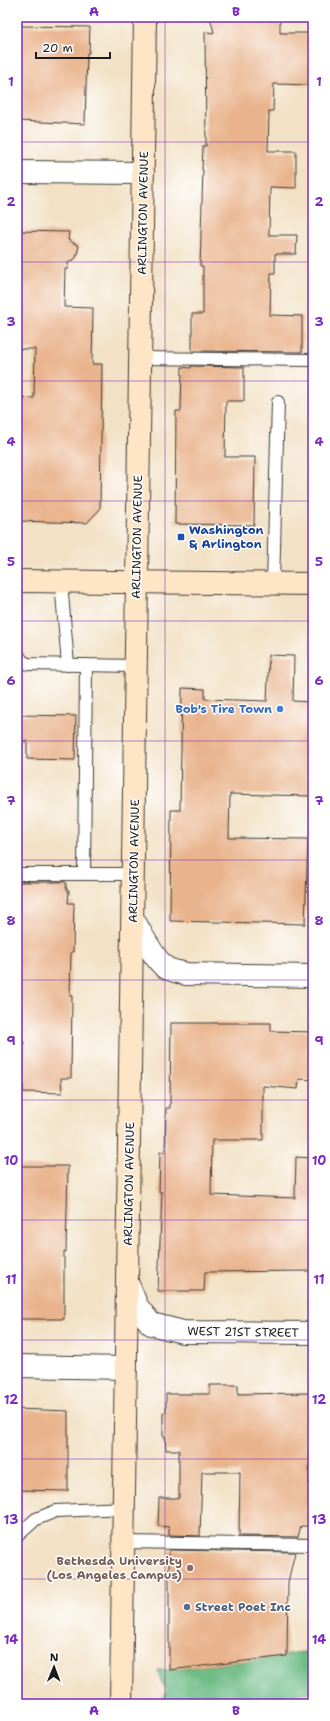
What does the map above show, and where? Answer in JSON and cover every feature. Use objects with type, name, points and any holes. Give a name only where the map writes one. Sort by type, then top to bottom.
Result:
[{"type":"main road","name":"ARLINGTON AVENUE","points":[[121,1704],[145,17]]},
{"type":"main road","points":[[17,581],[313,584]]},
{"type":"street","points":[[17,172],[143,173]]},
{"type":"street","points":[[133,919],[154,954],[165,967],[186,974],[313,976]]},
{"type":"street","name":"WEST 21ST STREET","points":[[127,1282],[137,1306],[151,1324],[183,1332],[313,1333]]},
{"type":"street","points":[[17,1366],[126,1368]]},
{"type":"lane","points":[[140,358],[313,360]]},
{"type":"lane","points":[[273,584],[278,402]]},
{"type":"lane","points":[[61,582],[68,665]]},
{"type":"lane","points":[[17,653],[22,661],[28,664],[136,666]]},
{"type":"lane","points":[[84,874],[86,666]]},
{"type":"lane","points":[[17,874],[134,874]]},
{"type":"lane","points":[[17,1536],[36,1519],[56,1511],[124,1508]]},
{"type":"lane","points":[[124,1542],[313,1545]]},
{"type":"green space","points":[[313,1651],[313,1692],[216,1704],[172,1704],[163,1698],[168,1691],[161,1682],[158,1670],[287,1656],[287,1654]]},
{"type":"building","points":[[210,17],[280,17],[280,33],[313,33],[313,85],[274,84],[273,111],[269,111],[268,151],[296,151],[296,188],[270,187],[269,235],[297,235],[296,254],[275,254],[275,273],[271,273],[270,315],[302,316],[302,352],[192,351],[192,314],[203,314],[203,266],[200,266],[203,146],[206,146],[205,32],[214,33]]},
{"type":"building","points":[[17,27],[90,27],[89,53],[87,53],[85,124],[18,121]]},
{"type":"building","points":[[17,231],[69,232],[68,240],[79,246],[76,258],[68,263],[68,269],[65,269],[64,307],[93,308],[92,364],[102,364],[100,509],[87,523],[17,521],[17,397],[34,398],[35,349],[19,349],[20,293],[17,292]]},
{"type":"building","points":[[191,366],[244,367],[244,401],[226,401],[225,457],[255,457],[254,525],[175,524],[176,411],[181,411],[182,367],[191,368]]},
{"type":"building","points":[[269,655],[294,656],[293,701],[313,702],[313,796],[230,794],[229,838],[308,839],[305,924],[170,921],[171,810],[180,810],[182,688],[205,689],[205,699],[267,701]]},
{"type":"building","points":[[17,715],[76,716],[75,760],[27,759],[27,741],[17,741]]},
{"type":"building","points":[[17,882],[66,882],[67,891],[69,891],[68,903],[74,903],[70,996],[72,996],[71,1078],[61,1078],[62,1093],[23,1092],[24,1042],[17,1042]]},
{"type":"building","points":[[171,1023],[271,1023],[271,1031],[313,1032],[313,1080],[299,1079],[298,1089],[263,1086],[263,1140],[212,1140],[211,1195],[295,1198],[296,1157],[313,1158],[312,1271],[205,1272],[204,1291],[158,1291],[162,1192],[159,1192],[160,1152],[165,1152],[166,1108],[170,1108]]},
{"type":"building","points":[[17,1166],[68,1166],[66,1252],[64,1251],[64,1319],[17,1319]]},
{"type":"building","points":[[210,1385],[238,1385],[238,1394],[311,1393],[308,1526],[301,1526],[298,1537],[239,1536],[240,1472],[202,1472],[200,1536],[169,1535],[169,1527],[158,1526],[159,1498],[179,1498],[179,1450],[166,1450],[165,1436],[163,1436],[163,1412],[166,1413],[166,1394],[210,1394]]},
{"type":"building","points":[[17,1409],[68,1411],[68,1491],[17,1490]]},
{"type":"building","points":[[169,1550],[295,1552],[288,1582],[287,1656],[169,1670]]},
{"type":"place","name":"Washington & Arlington","points":[[181,537]]},
{"type":"place","name":"Bob's Tire Town","points":[[280,709]]},
{"type":"place","name":"Bethesda University (Los Angeles Campus)","points":[[190,1568]]},
{"type":"place","name":"Street Poet Inc","points":[[187,1607]]}]
